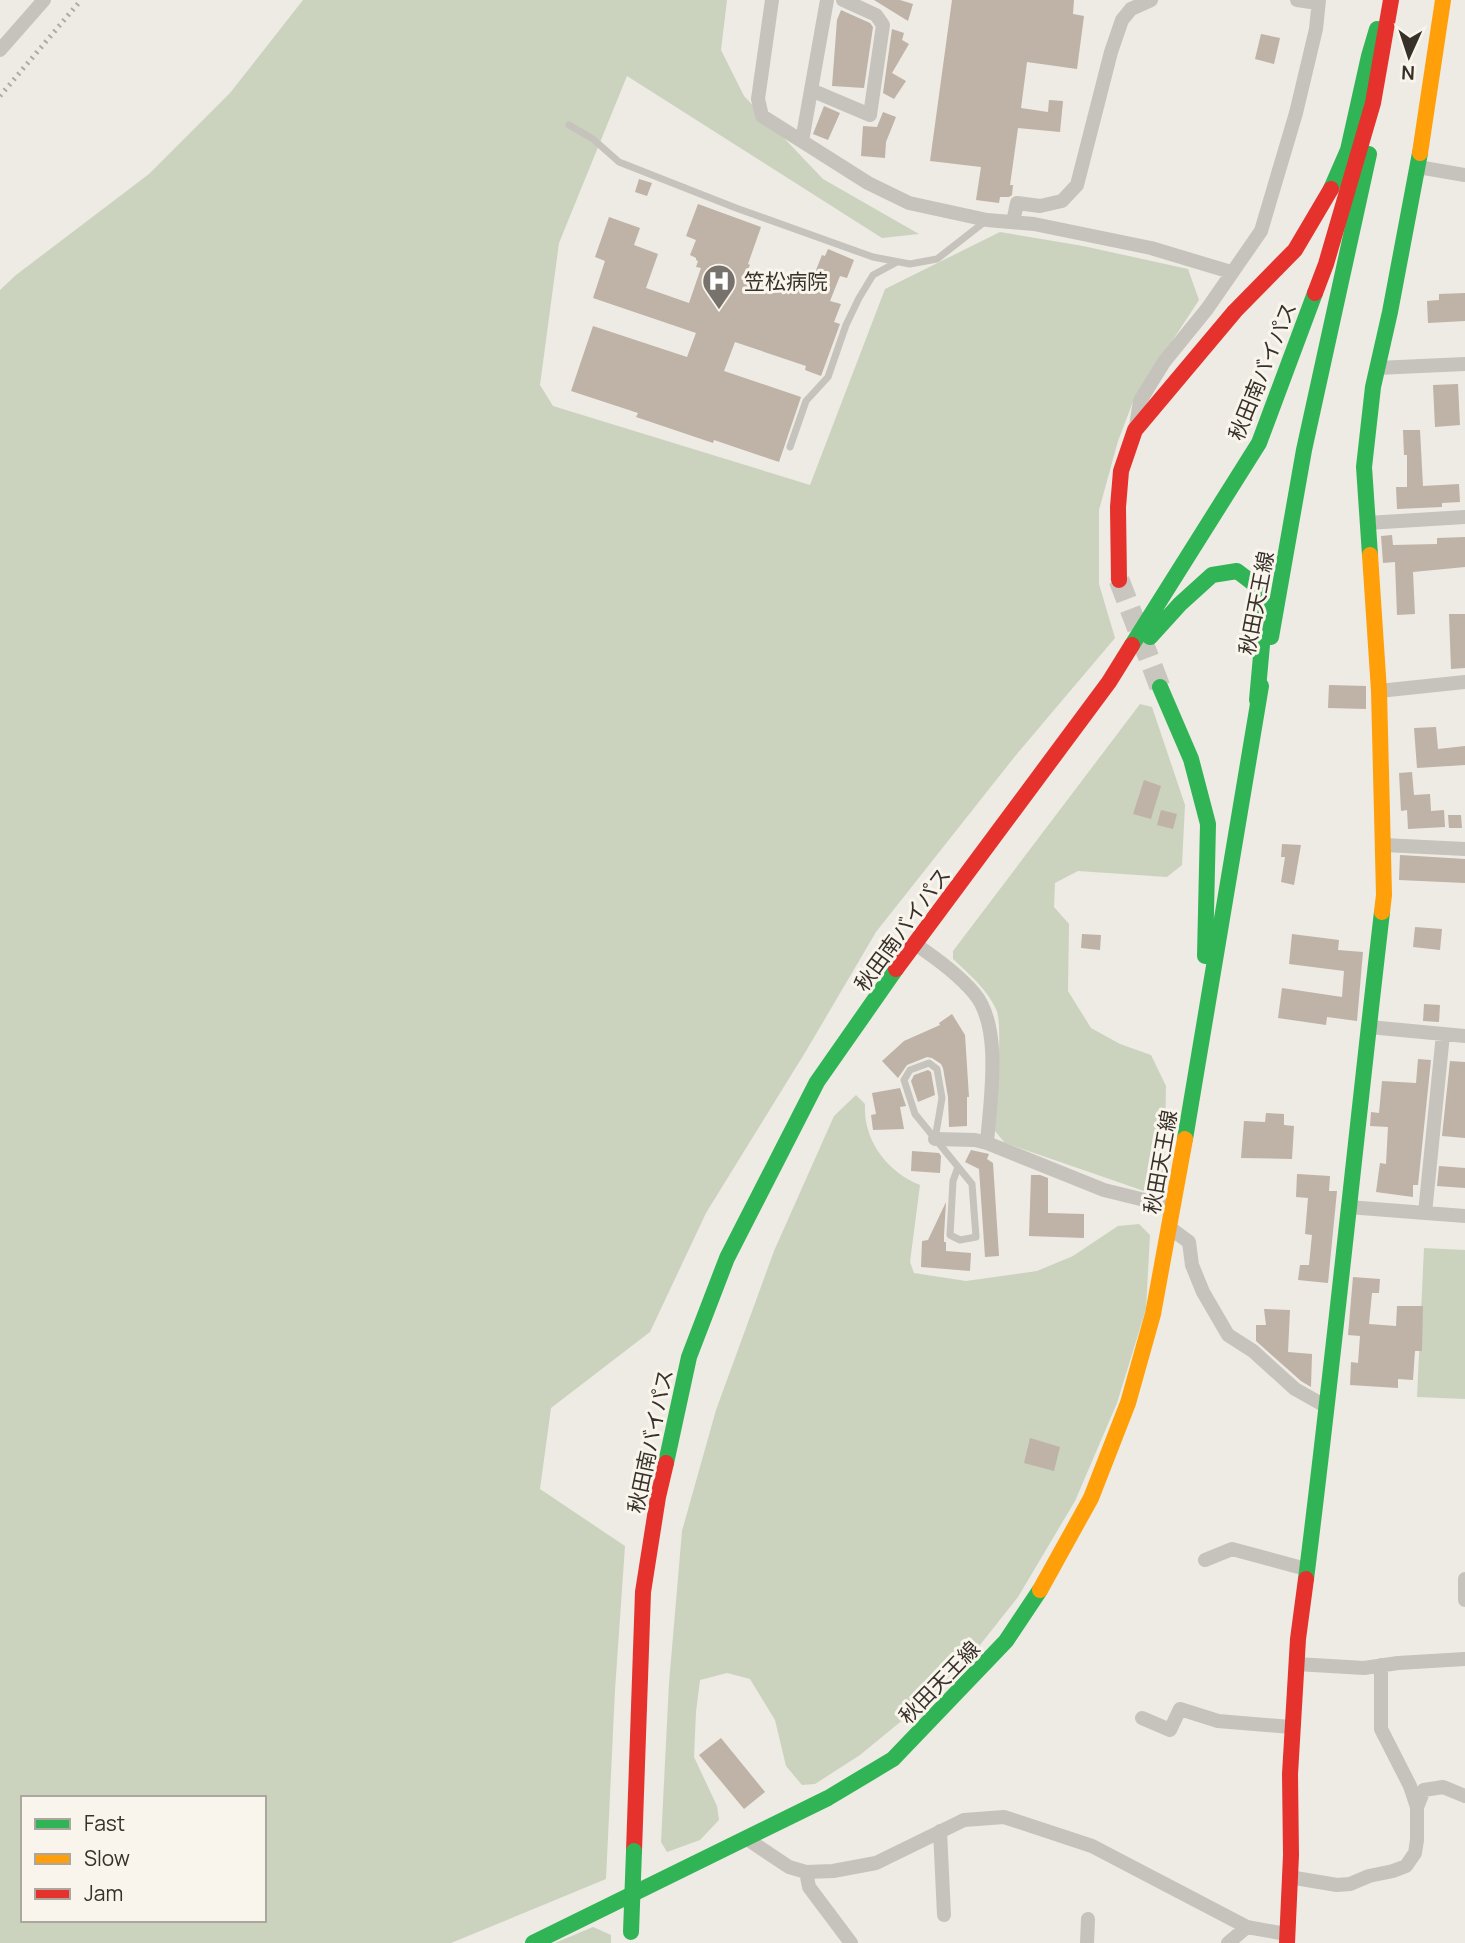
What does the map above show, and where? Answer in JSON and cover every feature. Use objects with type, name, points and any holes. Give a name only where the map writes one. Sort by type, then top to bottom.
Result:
[{"type":"main road","points":[[1119,580],[1118,507],[1121,471],[1135,430],[1236,311],[1295,250],[1326,199],[1348,150],[1368,56],[1385,0]]},
{"type":"main road","name":"秋田南バイパス","points":[[631,1938],[643,1592],[658,1497],[689,1357],[727,1258],[817,1082],[915,944],[1109,682],[1259,443],[1326,264],[1373,103],[1391,0]]},
{"type":"main road","points":[[1287,1938],[1291,1727],[1296,1664],[1384,895],[1379,691],[1364,467],[1373,387],[1418,167],[1443,0]]},
{"type":"main road","name":"秋田天王線","points":[[533,1943],[828,1798],[893,1759],[1006,1641],[1049,1576],[1091,1498],[1128,1403],[1153,1314],[1248,769],[1257,700],[1277,611],[1304,450],[1368,155],[1373,103]]},
{"type":"main road","points":[[1109,682],[1180,604],[1212,575],[1237,571],[1258,587],[1265,612],[1257,700]]},
{"type":"main road","points":[[1160,687],[1191,759],[1208,824],[1204,1028]]},
{"type":"street","points":[[0,50],[44,0]]},
{"type":"street","points":[[772,0],[758,99],[762,116],[858,177],[909,203],[987,220],[1034,224],[1151,247],[1231,272]]},
{"type":"street","points":[[802,141],[827,0]]},
{"type":"street","points":[[811,90],[870,115],[883,25],[876,15],[843,0]]},
{"type":"street","points":[[1013,222],[1017,203],[1040,206],[1062,201],[1077,185],[1111,52],[1122,20],[1131,9],[1151,0]]},
{"type":"street","points":[[1135,430],[1140,401],[1164,362],[1208,309],[1261,231],[1296,113],[1315,29],[1319,1],[1297,0]]},
{"type":"street","points":[[1418,167],[1465,175]]},
{"type":"street","points":[[1377,368],[1465,364]]},
{"type":"street","points":[[1367,523],[1465,517]]},
{"type":"street","points":[[1379,691],[1465,681]]},
{"type":"street","points":[[1384,845],[1465,849]]},
{"type":"street","points":[[915,944],[976,995],[988,1019],[993,1051],[987,1143]]},
{"type":"street","points":[[1369,1027],[1465,1036]]},
{"type":"street","points":[[1426,1213],[1443,1034]]},
{"type":"street","points":[[935,1139],[987,1143],[1104,1190],[1173,1207]]},
{"type":"street","points":[[1348,1207],[1465,1216]]},
{"type":"street","points":[[1170,1228],[1189,1242],[1192,1265],[1203,1292],[1228,1335],[1253,1350],[1294,1389],[1327,1407]]},
{"type":"street","points":[[1205,1560],[1232,1549],[1306,1569]]},
{"type":"street","points":[[1465,1579],[1465,1600]]},
{"type":"street","points":[[1296,1664],[1364,1668],[1465,1660]]},
{"type":"street","points":[[1289,1877],[1337,1885],[1350,1884],[1406,1866],[1415,1853],[1416,1807],[1410,1786],[1381,1729],[1381,1665]]},
{"type":"street","points":[[1142,1718],[1170,1730],[1180,1709],[1218,1721],[1291,1727]]},
{"type":"street","points":[[1416,1807],[1423,1790],[1443,1787],[1465,1796]]},
{"type":"street","points":[[747,1839],[789,1867],[806,1872],[832,1871],[876,1863],[964,1820],[1004,1817],[1092,1846],[1247,1927],[1287,1938]]},
{"type":"street","points":[[940,1831],[944,1915]]},
{"type":"street","points":[[806,1872],[809,1887],[851,1943]]},
{"type":"street","points":[[1087,1943],[1088,1919]]},
{"type":"street","points":[[1228,1943],[1247,1927]]},
{"type":"lane","points":[[569,125],[593,139],[620,162],[748,213],[873,257],[910,264],[937,259],[987,220]]},
{"type":"lane","points":[[790,447],[806,401],[828,377],[846,325],[859,298],[873,275],[898,262]]},
{"type":"lane","points":[[935,1139],[942,1098],[937,1069],[929,1063],[910,1070],[904,1080],[915,1114],[935,1139],[972,1184],[976,1237],[960,1240],[950,1235],[953,1181],[958,1167]]},
{"type":"green space","points":[[303,0],[727,0],[721,50],[744,96],[823,179],[919,234],[882,238],[627,76],[559,243],[540,385],[553,406],[810,485],[885,289],[1000,232],[1083,246],[1188,269],[1199,300],[1134,399],[1118,441],[1099,510],[1099,584],[1115,638],[1016,755],[876,932],[706,1213],[650,1332],[551,1408],[540,1489],[625,1546],[606,1879],[451,1943],[0,1943],[0,290],[149,174],[230,93]]},
{"type":"green space","points":[[1140,704],[1152,707],[1185,805],[1182,865],[1167,877],[1078,871],[1055,883],[1054,907],[1069,924],[1068,991],[1091,1028],[1120,1044],[1151,1055],[1166,1086],[1164,1183],[1144,1191],[1005,1143],[994,1130],[999,1048],[996,1009],[977,982],[953,959],[953,951]]},
{"type":"green space","points":[[856,1095],[865,1104],[868,1130],[879,1153],[897,1172],[920,1185],[910,1262],[914,1273],[966,1281],[1037,1271],[1073,1256],[1118,1226],[1139,1224],[1150,1235],[1146,1309],[1117,1403],[1075,1501],[1018,1597],[976,1650],[921,1705],[860,1755],[815,1784],[802,1785],[786,1766],[775,1720],[750,1679],[727,1673],[700,1680],[694,1757],[717,1806],[719,1820],[700,1840],[667,1852],[661,1842],[669,1683],[682,1531],[716,1410],[774,1251],[834,1116]]},
{"type":"green space","points":[[1424,1248],[1465,1250],[1465,1399],[1417,1397]]},
{"type":"green space","points":[[593,1927],[611,1935],[611,1943],[555,1943]]},
{"type":"building","points":[[874,0],[900,0],[913,4],[908,21]]},
{"type":"building","points":[[952,0],[1074,0],[1073,14],[1084,16],[1077,69],[1027,62],[1021,108],[1048,112],[1049,100],[1063,101],[1060,132],[1018,128],[1010,185],[1013,185],[1012,195],[1000,197],[999,203],[976,200],[981,167],[930,161]]},
{"type":"building","points":[[841,10],[870,23],[873,27],[864,88],[832,86],[837,20]]},
{"type":"building","points":[[892,29],[904,33],[902,40],[909,44],[892,73],[906,81],[894,99],[883,93]]},
{"type":"building","points":[[1261,34],[1280,38],[1274,64],[1255,59]]},
{"type":"building","points":[[824,106],[840,113],[828,140],[813,134]]},
{"type":"building","points":[[883,112],[896,117],[886,142],[885,158],[861,156],[863,126],[877,127]]},
{"type":"building","points":[[639,179],[652,183],[647,196],[635,192]]},
{"type":"building","points":[[698,204],[761,227],[747,271],[807,293],[822,255],[825,256],[828,249],[854,260],[847,278],[840,276],[830,301],[841,304],[834,322],[840,324],[821,376],[805,370],[806,366],[735,342],[724,371],[801,397],[779,462],[636,417],[638,413],[571,391],[593,326],[687,357],[696,333],[593,298],[605,261],[595,257],[609,217],[640,228],[634,245],[658,254],[646,288],[689,303],[701,268],[696,267],[698,261],[690,255],[696,240],[686,236]]},
{"type":"building","points":[[1465,293],[1465,321],[1428,323],[1427,301],[1439,300],[1439,294]]},
{"type":"building","points":[[1458,384],[1460,425],[1435,427],[1433,385]]},
{"type":"building","points":[[1403,430],[1420,430],[1423,486],[1459,484],[1460,502],[1442,503],[1442,507],[1397,509],[1396,487],[1407,487],[1407,455],[1404,455]]},
{"type":"building","points":[[1392,535],[1393,545],[1437,544],[1437,538],[1465,537],[1465,567],[1413,572],[1415,614],[1397,615],[1395,562],[1383,563],[1381,536]]},
{"type":"building","points":[[1449,614],[1465,614],[1465,668],[1451,669]]},
{"type":"building","points":[[1329,685],[1366,686],[1366,709],[1328,708]]},
{"type":"building","points":[[1436,727],[1438,749],[1465,746],[1465,765],[1417,768],[1414,728]]},
{"type":"building","points":[[1412,772],[1414,795],[1430,794],[1431,811],[1444,810],[1445,827],[1408,829],[1407,810],[1401,811],[1399,773]]},
{"type":"building","points":[[1144,780],[1161,786],[1151,819],[1133,814]]},
{"type":"building","points":[[1161,810],[1177,814],[1173,829],[1157,825]]},
{"type":"building","points":[[1448,815],[1461,815],[1462,828],[1449,828]]},
{"type":"building","points":[[1282,844],[1301,845],[1294,885],[1281,882],[1285,857],[1281,857]]},
{"type":"building","points":[[1400,855],[1465,859],[1465,883],[1399,880]]},
{"type":"building","points":[[1415,927],[1442,929],[1440,950],[1413,947]]},
{"type":"building","points":[[1082,934],[1101,935],[1100,950],[1081,948]]},
{"type":"building","points":[[1292,934],[1339,940],[1338,950],[1363,952],[1357,1021],[1327,1017],[1326,1025],[1278,1018],[1282,988],[1342,997],[1344,971],[1289,964]]},
{"type":"building","points":[[1424,1004],[1440,1005],[1439,1022],[1423,1021]]},
{"type":"building","points":[[952,1014],[965,1035],[969,1097],[967,1126],[949,1127],[948,1097],[941,1064],[927,1057],[907,1065],[898,1078],[882,1061],[904,1041],[940,1025],[939,1023]]},
{"type":"building","points":[[1418,1059],[1431,1060],[1418,1185],[1413,1185],[1413,1197],[1376,1192],[1380,1163],[1386,1164],[1388,1127],[1370,1126],[1371,1112],[1379,1113],[1382,1081],[1416,1083]]},
{"type":"building","points":[[1450,1061],[1465,1062],[1465,1138],[1442,1136]]},
{"type":"building","points":[[928,1070],[931,1072],[935,1095],[918,1102],[911,1081],[914,1075]]},
{"type":"building","points":[[900,1088],[906,1106],[900,1107],[904,1129],[873,1130],[871,1115],[876,1114],[872,1093]]},
{"type":"building","points":[[1266,1113],[1284,1114],[1284,1125],[1294,1126],[1292,1159],[1241,1158],[1244,1121],[1265,1122]]},
{"type":"building","points":[[971,1150],[989,1154],[987,1159],[993,1163],[999,1256],[985,1257],[979,1169],[965,1162]]},
{"type":"building","points":[[912,1151],[939,1153],[940,1173],[911,1171]]},
{"type":"building","points":[[1439,1166],[1465,1168],[1465,1188],[1437,1186]]},
{"type":"building","points":[[1297,1174],[1330,1176],[1329,1191],[1337,1191],[1328,1283],[1298,1280],[1300,1265],[1309,1265],[1312,1235],[1305,1234],[1308,1198],[1296,1197]]},
{"type":"building","points":[[1031,1175],[1048,1178],[1048,1213],[1084,1214],[1084,1238],[1029,1236]]},
{"type":"building","points":[[946,1202],[946,1251],[971,1253],[970,1271],[921,1267],[922,1241],[928,1240]]},
{"type":"building","points":[[1353,1277],[1380,1279],[1379,1293],[1372,1293],[1369,1324],[1396,1326],[1397,1306],[1423,1306],[1422,1351],[1415,1351],[1413,1380],[1398,1379],[1398,1388],[1350,1385],[1351,1362],[1358,1363],[1360,1336],[1348,1335]]},
{"type":"building","points":[[1264,1309],[1290,1310],[1288,1352],[1312,1354],[1311,1387],[1256,1341],[1256,1325],[1266,1325]]},
{"type":"building","points":[[1030,1438],[1060,1447],[1054,1471],[1024,1463]]},
{"type":"building","points":[[721,1738],[765,1792],[744,1809],[699,1755]]},
{"type":"tunnel","points":[[1119,580],[1160,687]]},
{"type":"railway","points":[[0,96],[81,0]]},
{"type":"traffic: fast","points":[[1331,189],[1348,150],[1377,29]]},
{"type":"traffic: fast","points":[[1370,555],[1364,467],[1373,387],[1420,153]]},
{"type":"traffic: fast","points":[[1271,637],[1304,450],[1369,154]]},
{"type":"traffic: fast","points":[[1132,645],[1259,443],[1315,293]]},
{"type":"traffic: fast","points":[[1150,637],[1180,604],[1212,575],[1237,571],[1258,587],[1265,612],[1257,700]]},
{"type":"traffic: fast","points":[[1185,1139],[1261,686]]},
{"type":"traffic: fast","points":[[1160,687],[1191,759],[1208,824],[1205,956]]},
{"type":"traffic: fast","points":[[1306,1579],[1382,912]]},
{"type":"traffic: fast","points":[[666,1463],[689,1357],[727,1258],[817,1082],[896,969]]},
{"type":"traffic: fast","points":[[533,1943],[828,1798],[893,1759],[1006,1641],[1040,1590]]},
{"type":"traffic: fast","points":[[631,1932],[634,1851]]},
{"type":"traffic: slow","points":[[1420,153],[1443,0]]},
{"type":"traffic: slow","points":[[1370,555],[1379,691],[1384,895],[1382,912]]},
{"type":"traffic: slow","points":[[1040,1590],[1091,1498],[1128,1403],[1153,1314],[1185,1139]]},
{"type":"traffic: jam","points":[[1315,293],[1373,103],[1391,0]]},
{"type":"traffic: jam","points":[[1119,580],[1118,507],[1121,471],[1135,430],[1235,311],[1295,250],[1331,189]]},
{"type":"traffic: jam","points":[[896,969],[1109,682],[1132,645]]},
{"type":"traffic: jam","points":[[634,1851],[643,1592],[666,1463]]},
{"type":"traffic: jam","points":[[1287,1943],[1291,1855],[1290,1774],[1298,1639],[1306,1579]]},
{"type":"place","name":"笠松病院","points":[[719,311]]}]
